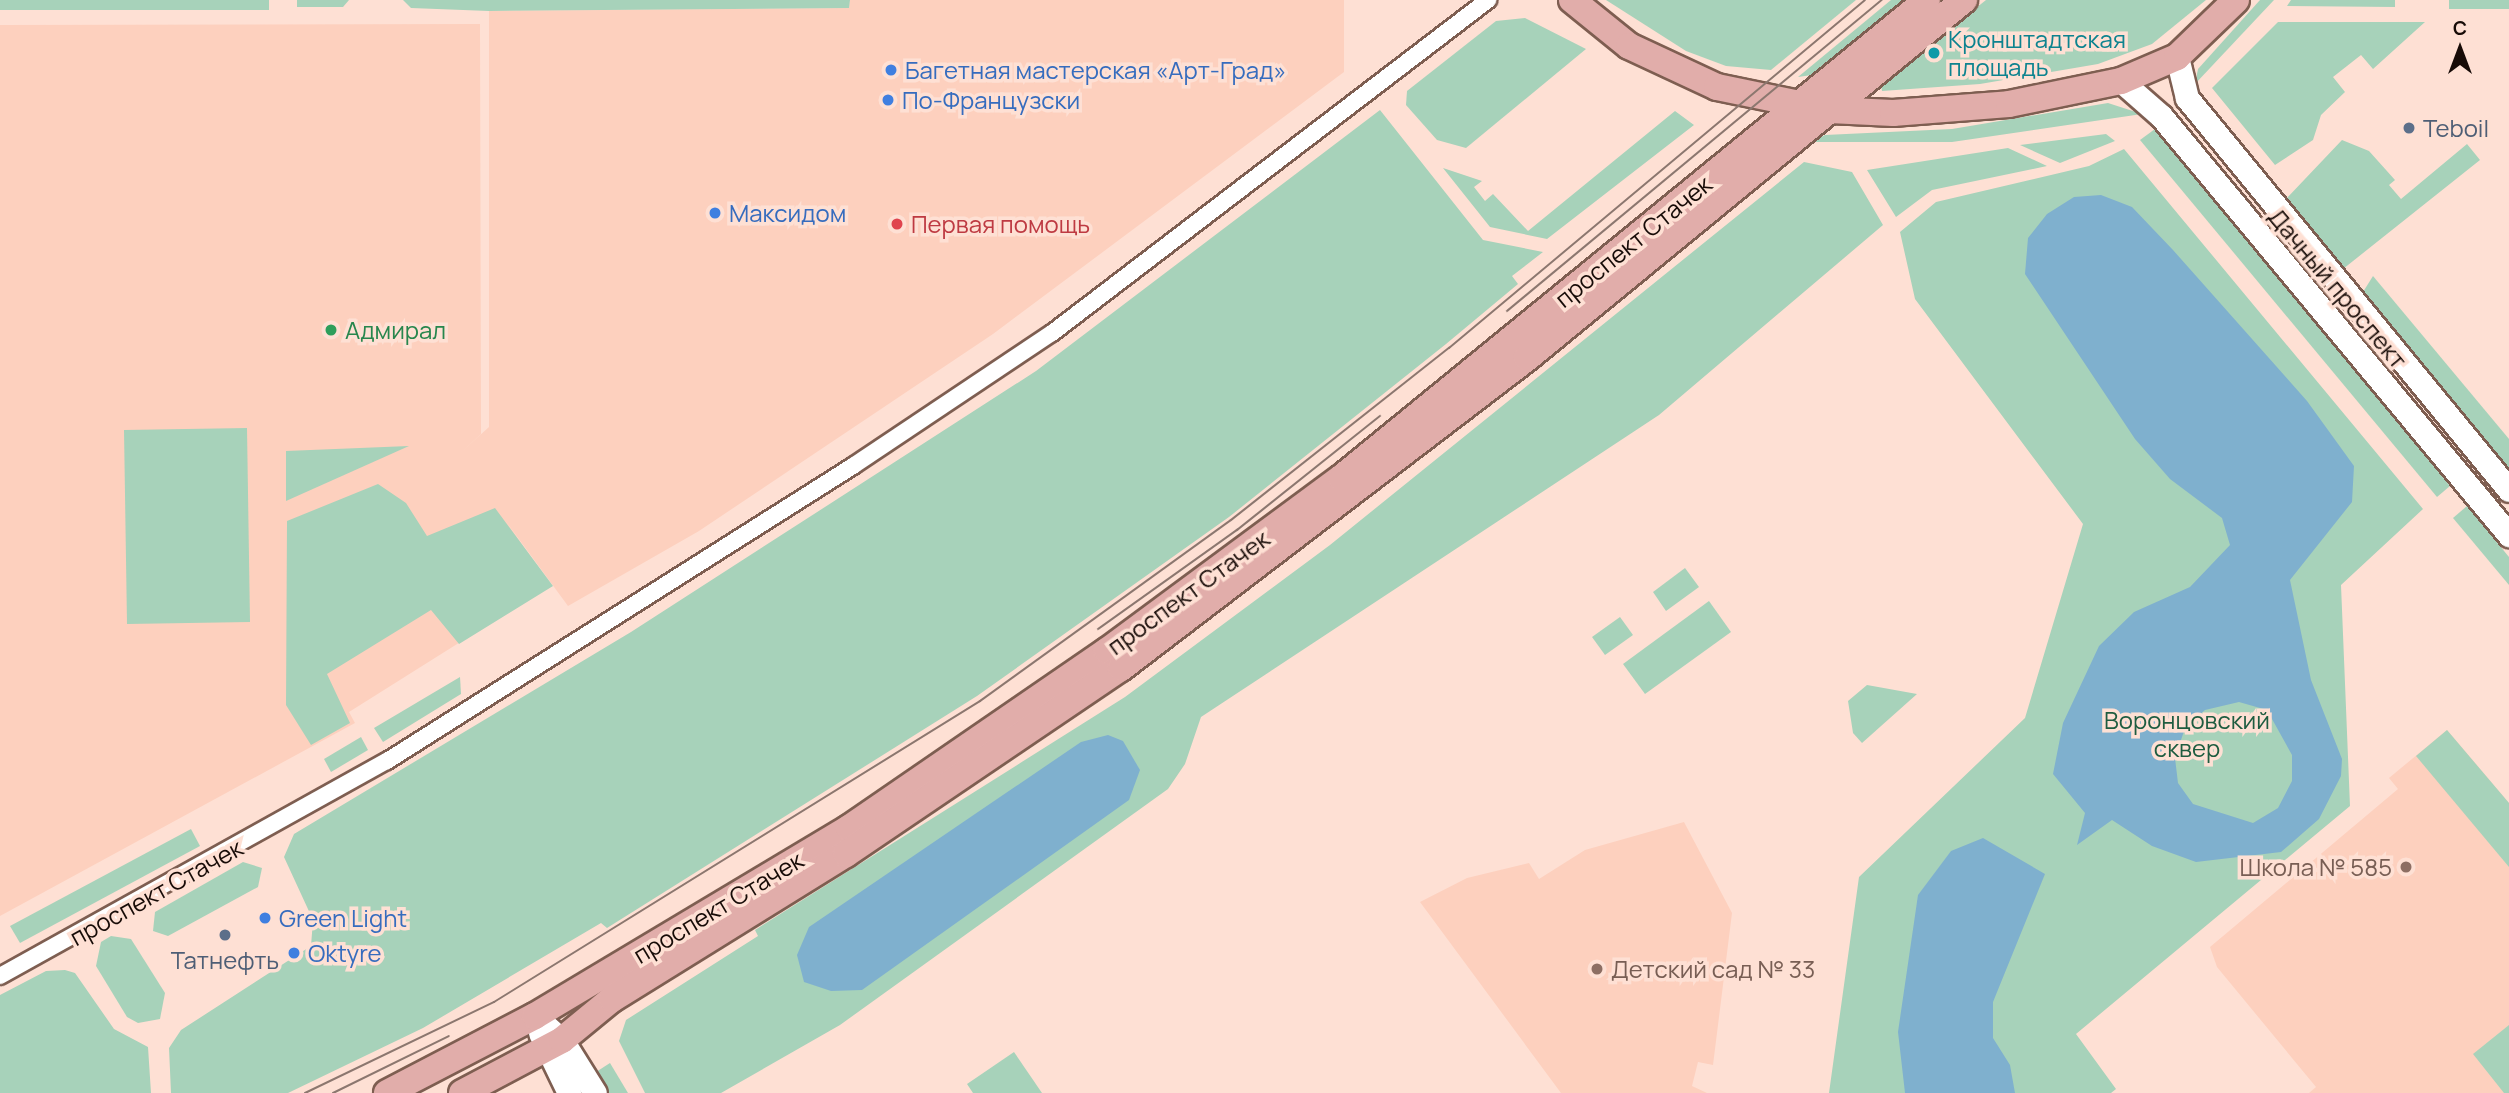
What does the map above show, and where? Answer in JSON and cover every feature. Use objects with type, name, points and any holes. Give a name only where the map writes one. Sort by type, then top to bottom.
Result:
[{"type":"main road","points":[[1572,0],[1629,46],[1679,73],[1798,105],[1829,110],[1950,110],[2120,82],[2177,57],[2236,0]]},
{"type":"main road","name":"проспект Стачек","points":[[387,1093],[535,1016],[868,815],[1211,578],[1927,0]]},
{"type":"main road","name":"проспект Стачек","points":[[462,1093],[553,1046],[612,999],[870,839],[1143,652],[1455,415],[1964,0]]},
{"type":"main road","name":"Дачный проспект","points":[[2177,57],[2187,98],[2509,490]]},
{"type":"main road","name":"Дачный проспект","points":[[2120,82],[2161,116],[2509,535]]},
{"type":"main road","points":[[535,1016],[553,1046],[595,1093]]},
{"type":"main road","points":[[553,1046],[569,1093]]},
{"type":"street","name":"проспект Стачек","points":[[0,976],[387,761],[853,467],[1052,333],[1488,0]]},
{"type":"shaded area","points":[[850,0],[1344,0],[1344,72],[993,334],[699,531],[568,606],[502,516],[551,585],[349,712],[355,723],[0,916],[0,25],[480,24],[481,434],[457,456],[489,427],[489,11],[849,8]]},
{"type":"shaded area","name":"Школа № 585","points":[[2447,730],[2509,803],[2509,1093],[2309,1093],[2316,1087],[2217,967],[2210,947],[2398,789],[2389,778]]},
{"type":"shaded area","name":"Детский сад № 33","points":[[1684,822],[1732,913],[1713,1065],[1698,1062],[1692,1086],[1707,1093],[1561,1093],[1420,902],[1467,878],[1529,863],[1539,879],[1585,850]]},
{"type":"green space","points":[[0,0],[269,0],[269,10],[0,10]]},
{"type":"green space","points":[[297,0],[349,0],[343,7],[297,7]]},
{"type":"green space","points":[[403,0],[850,0],[849,8],[489,11],[411,8]]},
{"type":"green space","points":[[1606,0],[1856,0],[1771,70],[1726,66],[1686,51]]},
{"type":"green space","points":[[1891,0],[1908,0],[1819,74],[1798,77]]},
{"type":"green space","points":[[1986,0],[2206,0],[2152,44],[2098,64],[1980,84],[1882,91],[1881,84]]},
{"type":"green space","points":[[2260,0],[2274,0],[2195,84],[2198,69]]},
{"type":"green space","points":[[2291,0],[2395,0],[2395,7],[2287,6]]},
{"type":"green space","points":[[2449,0],[2509,0],[2509,9],[2449,9]]},
{"type":"green space","points":[[1525,18],[1586,49],[1466,148],[1437,140],[1406,105],[1407,91],[1496,21]]},
{"type":"green space","points":[[2278,22],[2425,22],[2373,69],[2361,55],[2333,77],[2345,92],[2321,115],[2313,140],[2275,165],[2212,88]]},
{"type":"green space","points":[[2108,103],[2142,114],[1952,142],[1811,142],[1825,135],[1952,129]]},
{"type":"green space","points":[[1380,110],[1483,240],[1543,252],[1512,276],[1518,284],[1446,344],[1229,517],[977,696],[607,928],[601,923],[423,1028],[288,1093],[171,1093],[169,1048],[181,1030],[311,946],[313,920],[284,857],[294,834],[631,632],[1036,371]]},
{"type":"green space","points":[[1675,111],[1694,125],[1547,239],[1490,227],[1443,168],[1482,181],[1474,187],[1485,201],[1493,194],[1528,231]]},
{"type":"green space","points":[[2155,129],[2450,486],[2437,497],[2140,140]]},
{"type":"green space","points":[[2106,134],[2115,141],[2060,163],[2020,145]]},
{"type":"green space","points":[[2342,140],[2369,151],[2395,180],[2389,185],[2401,199],[2467,144],[2480,160],[2343,269],[2285,200]]},
{"type":"green space","points":[[2008,148],[2047,166],[1932,190],[1896,217],[1867,170]]},
{"type":"green space","name":"Воронцовский сквер","points":[[2124,149],[2423,509],[2341,585],[2350,806],[2076,1034],[2116,1089],[2111,1093],[1829,1093],[1859,877],[2025,718],[2083,524],[1915,299],[1900,232],[1936,202],[2089,166]]},
{"type":"green space","points":[[1804,162],[1852,172],[1883,225],[1659,415],[1201,717],[1185,764],[1168,789],[840,1025],[721,1093],[645,1093],[619,1041],[626,1020],[758,936],[755,930],[1125,697],[1330,545]]},
{"type":"green space","points":[[2373,276],[2509,439],[2509,468],[2363,292]]},
{"type":"green space","points":[[247,428],[250,622],[127,624],[124,430]]},
{"type":"green space","points":[[409,446],[286,501],[286,451]]},
{"type":"green space","points":[[378,484],[406,503],[427,536],[495,508],[553,586],[459,644],[431,610],[327,674],[350,723],[311,745],[286,705],[287,521]]},
{"type":"green space","points":[[2467,506],[2509,557],[2509,585],[2453,518]]},
{"type":"green space","points":[[1685,568],[1699,587],[1666,611],[1653,592]]},
{"type":"green space","points":[[1709,601],[1731,632],[1645,694],[1623,664]]},
{"type":"green space","points":[[1620,617],[1633,635],[1605,655],[1592,637]]},
{"type":"green space","points":[[460,677],[461,694],[383,742],[374,728]]},
{"type":"green space","points":[[1867,685],[1917,694],[1862,743],[1853,733],[1848,701]]},
{"type":"green space","points":[[2447,730],[2509,803],[2509,867],[2416,756]]},
{"type":"green space","points":[[361,737],[368,750],[331,772],[324,759]]},
{"type":"green space","points":[[191,829],[200,846],[20,943],[10,926]]},
{"type":"green space","points":[[243,862],[262,868],[258,887],[168,936],[153,931],[155,912]]},
{"type":"green space","points":[[111,936],[131,939],[165,993],[160,1019],[138,1023],[127,1017],[96,966],[101,942]]},
{"type":"green space","points":[[65,970],[75,973],[114,1029],[148,1047],[151,1093],[0,1093],[0,995],[46,971]]},
{"type":"green space","points":[[2509,1025],[2509,1093],[2504,1093],[2473,1054]]},
{"type":"green space","points":[[1014,1052],[1042,1093],[973,1093],[967,1084]]},
{"type":"green space","points":[[610,1063],[628,1093],[608,1093],[596,1072]]},
{"type":"water","points":[[2101,195],[2132,207],[2307,401],[2354,466],[2352,502],[2290,580],[2311,680],[2342,759],[2341,776],[2319,819],[2281,852],[2196,862],[2152,846],[2112,820],[2077,845],[2085,813],[2053,774],[2063,723],[2099,646],[2134,612],[2190,587],[2230,545],[2222,518],[2170,479],[2135,439],[2025,274],[2028,238],[2047,214],[2074,197]],"holes":[[[2239,702],[2267,710],[2292,755],[2292,781],[2278,808],[2253,823],[2193,804],[2178,783],[2175,758],[2185,728],[2205,710]]]},
{"type":"water","points":[[1108,735],[1123,741],[1140,770],[1129,800],[862,990],[831,991],[804,982],[797,955],[809,927],[1081,742]]},
{"type":"water","points":[[1983,838],[2045,874],[1993,1002],[1993,1038],[2010,1065],[2015,1093],[1905,1093],[1898,1032],[1918,895],[1951,851]]},
{"type":"tram line","points":[[305,1093],[494,1002],[980,701],[1231,520],[1449,348],[1865,0]]},
{"type":"tram line","points":[[1507,311],[1882,0]]},
{"type":"tram line","points":[[1098,629],[1237,530],[1380,416]]},
{"type":"tram line","points":[[333,1093],[449,1036]]},
{"type":"place","name":"Кронштадтская площадь","points":[[1934,53]]},
{"type":"place","name":"Багетная мастерская «Арт-Град»","points":[[891,70]]},
{"type":"place","name":"По-Французски","points":[[888,100]]},
{"type":"place","name":"Teboil","points":[[2409,128]]},
{"type":"place","name":"Максидом","points":[[715,213]]},
{"type":"place","name":"Первая помощь","points":[[897,224]]},
{"type":"place","name":"Адмирал","points":[[331,330]]},
{"type":"place","name":"Школа № 585","points":[[2406,867]]},
{"type":"place","name":"Green Light","points":[[265,918]]},
{"type":"place","name":"Татнефть","points":[[225,935]]},
{"type":"place","name":"Oktyre","points":[[294,953]]},
{"type":"place","name":"Детский сад № 33","points":[[1597,969]]}]
